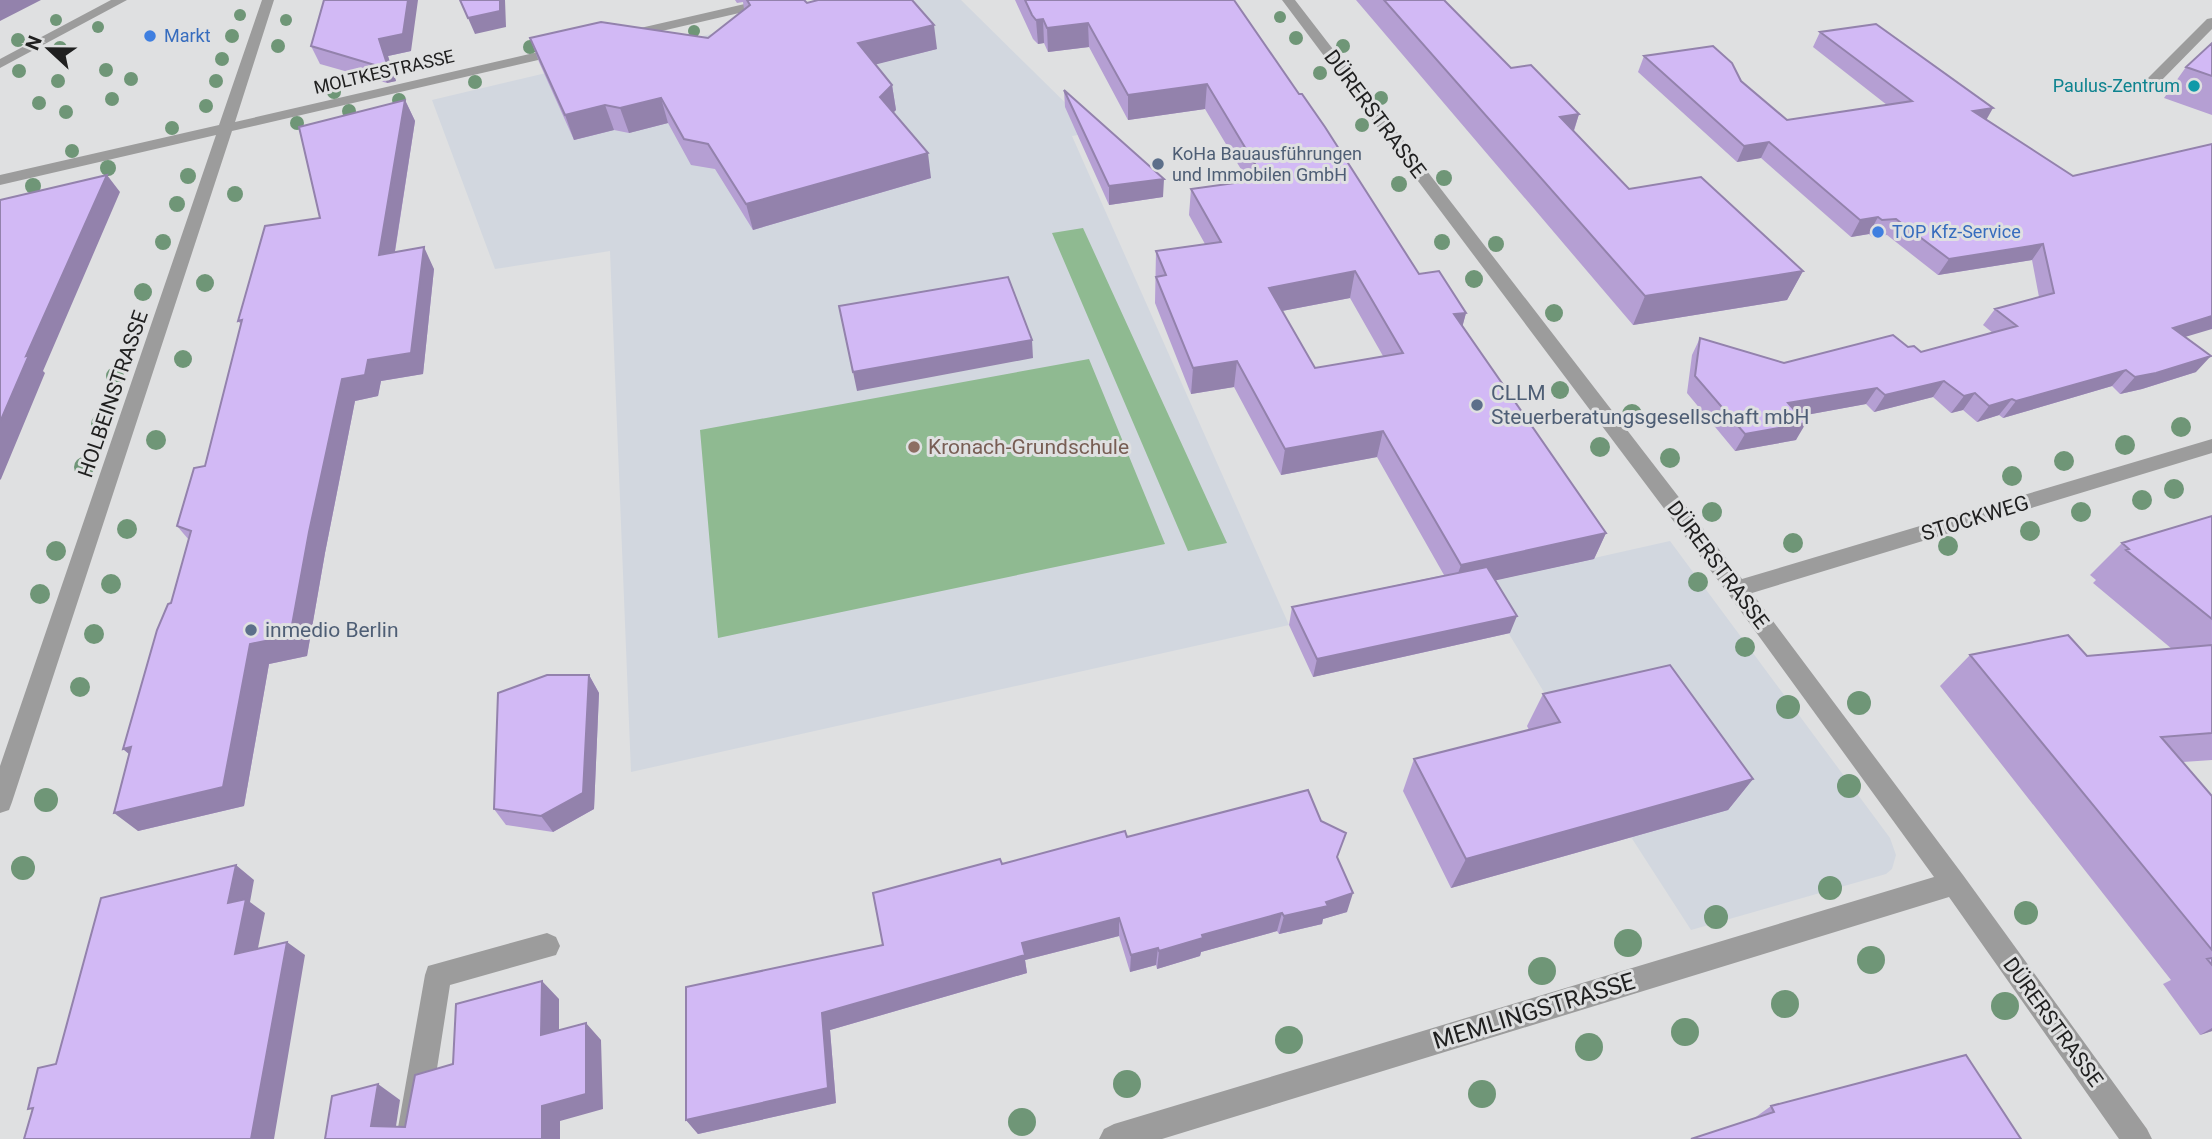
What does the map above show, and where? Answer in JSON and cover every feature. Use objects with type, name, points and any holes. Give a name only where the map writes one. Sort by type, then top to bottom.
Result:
[{"type":"street","points":[[0,64],[121,0]]},
{"type":"street","name":"HOLBEINSTRASSE","points":[[0,802],[268,0]]},
{"type":"street","points":[[603,41],[778,0]]},
{"type":"street","name":"DÜRERSTRASSE","points":[[1288,0],[1737,589],[1954,883],[2137,1139]]},
{"type":"street","points":[[2150,84],[2212,22]]},
{"type":"street","name":"MOLTKESTRASSE","points":[[0,180],[579,46]]},
{"type":"street","name":"STOCKWEG","points":[[1737,589],[2212,447]]},
{"type":"street","name":"MEMLINGSTRASSE","points":[[1114,1139],[1954,883]]},
{"type":"street","points":[[411,1139],[438,975],[547,946]]},
{"type":"shaded area","name":"Kronach-Grundschule","points":[[855,0],[961,0],[1095,132],[1072,136],[1289,625],[631,772],[610,251],[495,269],[432,100]]},
{"type":"shaded area","points":[[1670,541],[1890,838],[1896,855],[1892,869],[1886,874],[1691,930],[1631,837],[1479,584]]},
{"type":"green space","points":[[1083,228],[1227,543],[1188,551],[1052,233]]},
{"type":"green space","points":[[1089,359],[1165,544],[718,638],[700,430]]},
{"type":"building","points":[[324,0],[408,0],[403,34],[379,39],[387,64],[378,66],[311,46]]},
{"type":"building","points":[[460,0],[500,0],[500,11],[468,18]]},
{"type":"building","points":[[747,0],[804,0],[807,3],[818,0],[912,0],[934,25],[858,43],[892,85],[880,97],[928,153],[746,204],[708,144],[684,139],[661,98],[620,108],[605,105],[565,115],[530,38],[601,22],[708,38],[750,5]]},
{"type":"building","points":[[1025,0],[1234,0],[1325,127],[1419,274],[1439,271],[1466,313],[1454,314],[1606,533],[1461,565],[1383,431],[1285,449],[1237,361],[1193,368],[1156,277],[1166,275],[1156,251],[1221,242],[1191,189],[1264,179],[1207,84],[1128,95],[1088,23],[1047,28],[1043,19],[1036,20]],"holes":[[[1355,271],[1403,353],[1315,368],[1269,288]]]},
{"type":"building","points":[[1384,0],[1444,0],[1511,68],[1531,65],[1579,114],[1560,117],[1629,189],[1701,177],[1803,271],[1645,296]]},
{"type":"building","points":[[1876,24],[1993,108],[1973,111],[2073,176],[2212,144],[2212,316],[2173,328],[2211,356],[2135,377],[2126,370],[1989,406],[1975,393],[1964,396],[1944,381],[1885,395],[1877,388],[1788,403],[1806,423],[1745,434],[1695,376],[1700,338],[1784,363],[1893,335],[1908,347],[1914,346],[1921,352],[2017,326],[1995,309],[2054,293],[2043,244],[1949,259],[1896,219],[1882,220],[1878,217],[1860,220],[1769,142],[1744,146],[1644,56],[1713,46],[1732,63],[1741,81],[1787,120],[1912,101],[1820,32]]},
{"type":"building","points":[[2212,43],[2212,76],[2186,67]]},
{"type":"building","points":[[1064,90],[1164,179],[1109,186]]},
{"type":"building","points":[[405,100],[379,255],[424,247],[411,353],[368,360],[365,375],[342,379],[290,636],[250,644],[223,787],[114,813],[131,747],[123,749],[157,630],[168,604],[171,603],[191,531],[177,526],[194,468],[205,466],[242,320],[238,321],[265,226],[320,218],[299,127]]},
{"type":"building","points":[[107,175],[26,356],[29,355],[0,422],[0,200]]},
{"type":"building","points":[[1008,277],[1032,340],[853,372],[839,306]]},
{"type":"building","points":[[2212,516],[2212,619],[2126,550],[2129,549],[2122,543]]},
{"type":"building","points":[[1487,567],[1517,616],[1317,659],[1292,607]]},
{"type":"building","points":[[2068,635],[2087,656],[2212,645],[2212,733],[2161,737],[2212,796],[2212,950],[1970,655]]},
{"type":"building","points":[[1670,665],[1753,779],[1466,859],[1414,759],[1560,722],[1543,694]]},
{"type":"building","points":[[547,675],[589,675],[583,793],[541,816],[494,809],[498,693]]},
{"type":"building","points":[[1308,790],[1321,821],[1346,833],[1337,857],[1353,893],[1326,902],[1328,906],[1284,916],[1282,913],[1202,935],[1203,938],[1159,951],[1158,948],[1131,955],[1119,918],[1022,943],[1025,955],[822,1013],[828,1088],[686,1120],[686,987],[883,945],[873,893],[1000,859],[1002,864],[1125,831],[1127,837]]},
{"type":"building","points":[[236,865],[228,903],[246,899],[235,954],[287,942],[251,1139],[24,1139],[33,1108],[28,1109],[38,1068],[56,1064],[101,898]]},
{"type":"building","points":[[542,981],[541,1035],[586,1023],[586,1094],[542,1106],[542,1139],[325,1139],[332,1096],[378,1084],[371,1126],[405,1127],[415,1075],[453,1064],[456,1004]]},
{"type":"building","points":[[1966,1055],[2021,1139],[1691,1139],[1774,1112],[1771,1106]]},
{"type":"place","name":"Markt","points":[[150,36]]},
{"type":"place","name":"Paulus-Zentrum","points":[[2194,86]]},
{"type":"place","name":"KoHa Bauausführungen und Immobilen GmbH","points":[[1158,164]]},
{"type":"place","name":"TOP Kfz-Service","points":[[1878,232]]},
{"type":"place","name":"CLLM Steuerberatungsgesellschaft mbH","points":[[1477,405]]},
{"type":"place","name":"Kronach-Grundschule","points":[[914,447]]},
{"type":"place","name":"inmedio Berlin","points":[[251,630]]}]
